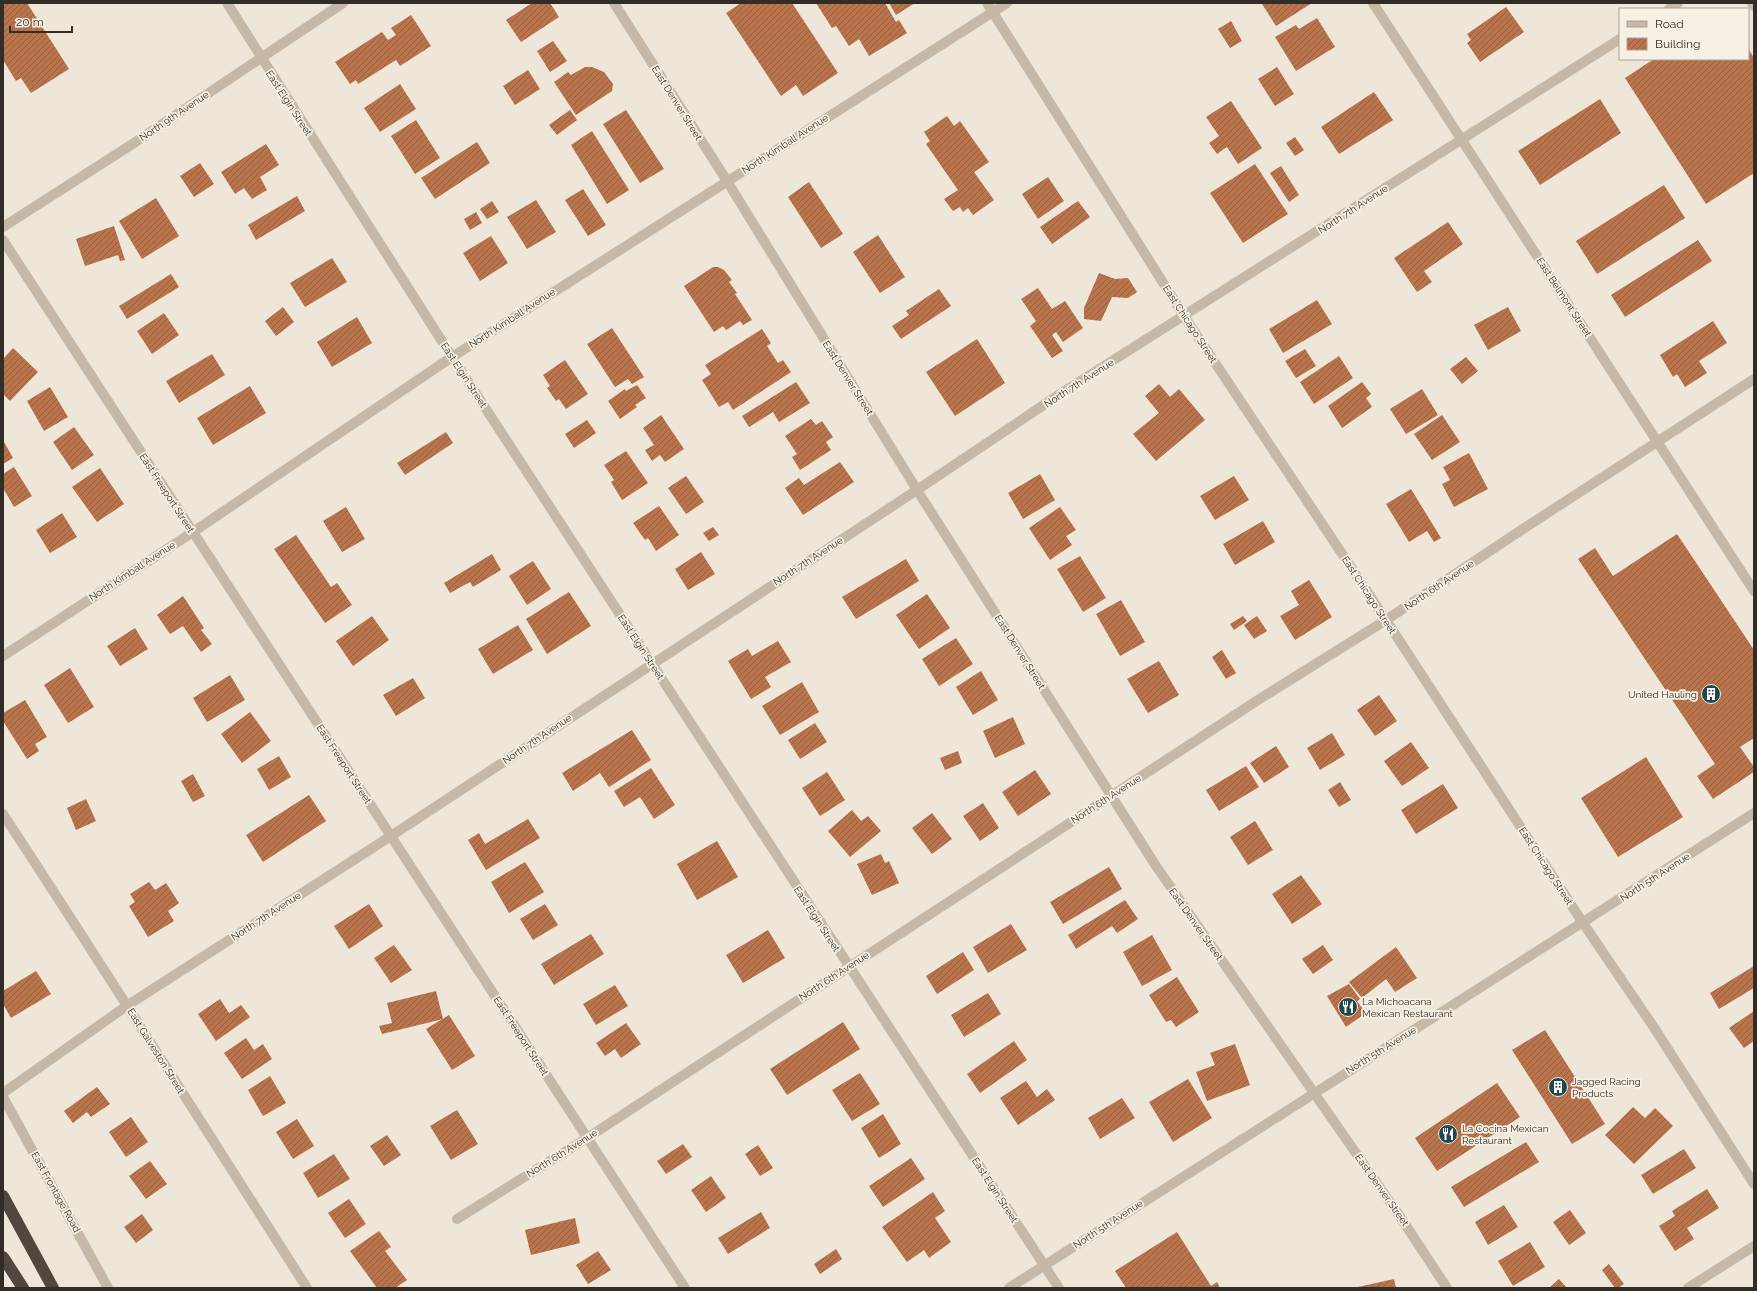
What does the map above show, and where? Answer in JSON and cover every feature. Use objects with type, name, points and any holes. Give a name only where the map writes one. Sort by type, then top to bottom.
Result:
[{"type":"highway","points":[[3,1196],[53,1288]]},
{"type":"highway","points":[[3,1257],[23,1288]]},
{"type":"street","name":"East Elgin Street","points":[[227,3],[452,357],[1059,1288]]},
{"type":"street","name":"North 9th Avenue","points":[[3,227],[134,143],[343,3]]},
{"type":"street","name":"East Denver Street","points":[[614,3],[727,181],[917,490],[1156,866],[1397,1212],[1447,1288]]},
{"type":"street","name":"East Chicago Street","points":[[987,3],[1184,316],[1386,620],[1583,923],[1655,1029],[1754,1184]]},
{"type":"street","name":"North Kimball Avenue","points":[[3,656],[193,532],[452,357],[1006,3]]},
{"type":"street","name":"East Belmont Street","points":[[1373,3],[1754,591]]},
{"type":"street","name":"North 7th Avenue","points":[[3,1092],[128,1005],[391,836],[651,663],[917,490],[1060,394],[1619,40]]},
{"type":"street","name":"East Freeport Street","points":[[3,240],[685,1288]]},
{"type":"street","name":"North 6th Avenue","points":[[457,1219],[587,1138],[848,966],[1258,700],[1386,620],[1754,379]]},
{"type":"street","name":"North 5th Avenue","points":[[1008,1288],[1754,813]]},
{"type":"street","name":"East Galveston Street","points":[[3,814],[128,1005],[160,1058],[307,1288]]},
{"type":"street","name":"East Frontage Road","points":[[3,1097],[108,1288]]},
{"type":"street","points":[[1688,1288],[1754,1246]]},
{"type":"building","points":[[3,3],[27,3],[69,69],[31,93],[21,78],[16,81],[3,60]]},
{"type":"building","points":[[532,3],[550,3],[559,17],[521,42],[506,20]]},
{"type":"building","points":[[741,3],[792,3],[838,73],[803,96],[796,85],[781,96],[726,13]]},
{"type":"building","points":[[816,3],[885,3],[896,22],[899,20],[907,33],[869,56],[859,39],[849,46],[836,26],[832,28]]},
{"type":"building","points":[[889,3],[915,3],[896,15]]},
{"type":"building","points":[[1312,3],[1276,26],[1262,4]]},
{"type":"building","points":[[1506,7],[1524,32],[1480,62],[1467,43],[1471,40],[1467,34]]},
{"type":"building","points":[[411,15],[431,46],[400,66],[396,60],[358,84],[356,80],[350,84],[335,62],[382,32],[388,40],[396,35],[391,28]]},
{"type":"building","points":[[1317,18],[1335,47],[1296,71],[1275,37],[1296,25],[1299,29]]},
{"type":"building","points":[[1231,21],[1242,41],[1230,48],[1218,29]]},
{"type":"building","points":[[553,41],[567,61],[550,72],[537,51]]},
{"type":"building","points":[[1749,50],[1754,58],[1754,173],[1706,204],[1625,78],[1652,60],[1749,60]]},
{"type":"building","points":[[585,67],[592,67],[604,72],[613,84],[612,91],[576,115],[554,82],[568,72],[571,75]]},
{"type":"building","points":[[1277,67],[1294,94],[1275,106],[1258,79]]},
{"type":"building","points":[[528,70],[540,89],[515,105],[503,86]]},
{"type":"building","points":[[400,84],[416,109],[380,132],[364,108]]},
{"type":"building","points":[[1374,92],[1393,120],[1339,154],[1321,127]]},
{"type":"building","points":[[1600,99],[1621,133],[1540,185],[1518,151]]},
{"type":"building","points":[[1231,101],[1262,148],[1238,164],[1227,147],[1217,154],[1209,143],[1219,136],[1206,117]]},
{"type":"building","points":[[570,110],[577,120],[557,135],[549,125]]},
{"type":"building","points":[[626,110],[664,169],[640,183],[603,124]]},
{"type":"building","points":[[947,116],[954,126],[960,121],[989,162],[974,172],[994,200],[973,215],[968,208],[963,212],[960,207],[953,211],[944,199],[958,190],[926,144],[930,141],[924,132]]},
{"type":"building","points":[[416,120],[440,158],[415,174],[391,136]]},
{"type":"building","points":[[592,131],[629,190],[607,204],[571,145]]},
{"type":"building","points":[[1295,137],[1304,150],[1295,156],[1286,143]]},
{"type":"building","points":[[477,142],[490,163],[435,199],[421,178]]},
{"type":"building","points":[[266,144],[279,165],[260,177],[267,190],[252,199],[244,188],[235,194],[221,172]]},
{"type":"building","points":[[200,163],[214,184],[194,197],[180,176]]},
{"type":"building","points":[[1255,164],[1288,214],[1243,243],[1210,193]]},
{"type":"building","points":[[1281,166],[1299,195],[1289,202],[1270,173]]},
{"type":"building","points":[[1048,177],[1064,201],[1038,219],[1022,194]]},
{"type":"building","points":[[809,182],[843,234],[821,248],[788,197]]},
{"type":"building","points":[[1664,185],[1685,218],[1597,274],[1576,241]]},
{"type":"building","points":[[583,189],[606,225],[588,236],[565,200]]},
{"type":"building","points":[[297,196],[305,211],[256,240],[248,225]]},
{"type":"building","points":[[156,198],[179,236],[142,259],[119,221]]},
{"type":"building","points":[[536,200],[556,232],[527,249],[507,217]]},
{"type":"building","points":[[492,201],[499,212],[487,219],[480,209]]},
{"type":"building","points":[[1078,201],[1090,217],[1052,244],[1040,227]]},
{"type":"building","points":[[476,212],[482,223],[470,230],[464,219]]},
{"type":"building","points":[[1448,222],[1463,244],[1424,271],[1432,282],[1417,292],[1394,258]]},
{"type":"building","points":[[114,226],[125,260],[120,261],[118,255],[85,266],[76,239]]},
{"type":"building","points":[[878,235],[905,277],[880,293],[853,252]]},
{"type":"building","points":[[491,236],[508,263],[480,281],[463,253]]},
{"type":"building","points":[[1698,240],[1712,261],[1625,317],[1611,295]]},
{"type":"building","points":[[332,258],[347,282],[305,307],[290,283]]},
{"type":"building","points":[[713,267],[718,267],[724,270],[732,280],[729,282],[737,293],[735,294],[752,320],[743,325],[740,321],[726,330],[723,326],[714,332],[684,286]]},
{"type":"building","points":[[1099,273],[1115,279],[1128,278],[1137,292],[1128,298],[1112,297],[1101,321],[1084,319],[1084,308]]},
{"type":"building","points":[[171,274],[179,287],[127,319],[119,306]]},
{"type":"building","points":[[1038,288],[1052,309],[1065,301],[1083,328],[1063,342],[1056,332],[1052,335],[1063,351],[1052,358],[1030,326],[1036,321],[1021,299]]},
{"type":"building","points":[[939,289],[951,306],[901,339],[892,326],[909,315],[906,311]]},
{"type":"building","points":[[1317,300],[1332,324],[1283,353],[1269,329]]},
{"type":"building","points":[[283,307],[294,322],[276,336],[265,321]]},
{"type":"building","points":[[1508,307],[1521,331],[1488,350],[1474,325]]},
{"type":"building","points":[[164,313],[179,335],[152,354],[137,331]]},
{"type":"building","points":[[357,317],[372,343],[332,367],[317,342]]},
{"type":"building","points":[[1713,321],[1727,343],[1699,361],[1707,373],[1685,387],[1677,374],[1673,377],[1660,355]]},
{"type":"building","points":[[612,328],[644,377],[632,384],[628,379],[615,387],[587,344]]},
{"type":"building","points":[[762,329],[771,343],[767,346],[778,363],[783,360],[791,372],[733,410],[728,402],[719,407],[702,380],[711,374],[705,365]]},
{"type":"building","points":[[977,339],[1005,383],[955,416],[926,372]]},
{"type":"building","points":[[13,348],[38,372],[10,401],[3,394],[3,359]]},
{"type":"building","points":[[1305,349],[1316,366],[1296,378],[1285,361]]},
{"type":"building","points":[[212,354],[225,375],[179,403],[166,381]]},
{"type":"building","points":[[1339,356],[1353,378],[1314,404],[1300,382]]},
{"type":"building","points":[[1466,357],[1478,371],[1462,384],[1450,369]]},
{"type":"building","points":[[565,360],[588,394],[566,409],[559,399],[556,401],[547,388],[550,386],[543,375]]},
{"type":"building","points":[[796,382],[810,403],[779,422],[773,412],[749,427],[742,416]]},
{"type":"building","points":[[1362,382],[1371,394],[1366,398],[1372,407],[1342,428],[1328,406]]},
{"type":"building","points":[[1159,384],[1170,397],[1179,389],[1205,420],[1156,461],[1133,434],[1159,413],[1145,396]]},
{"type":"building","points":[[637,385],[646,398],[635,405],[637,407],[620,419],[608,401],[625,389],[626,391]]},
{"type":"building","points":[[250,386],[266,413],[213,445],[197,418]]},
{"type":"building","points":[[50,387],[68,417],[44,431],[27,401]]},
{"type":"building","points":[[1422,389],[1438,415],[1406,434],[1390,409]]},
{"type":"building","points":[[661,415],[684,449],[665,462],[660,455],[652,461],[645,450],[654,445],[643,428]]},
{"type":"building","points":[[1442,415],[1460,442],[1432,460],[1414,434]]},
{"type":"building","points":[[811,419],[816,425],[822,421],[833,437],[826,442],[831,450],[800,470],[792,457],[797,454],[785,436]]},
{"type":"building","points":[[587,420],[596,433],[574,448],[565,434]]},
{"type":"building","points":[[74,427],[94,455],[72,470],[53,442]]},
{"type":"building","points":[[446,432],[453,443],[405,475],[397,463]]},
{"type":"building","points":[[3,440],[13,458],[3,464]]},
{"type":"building","points":[[626,451],[648,483],[622,500],[611,482],[614,480],[604,465]]},
{"type":"building","points":[[1469,453],[1488,489],[1454,507],[1442,484],[1450,480],[1443,467]]},
{"type":"building","points":[[840,462],[854,482],[803,515],[785,488],[799,478],[804,485]]},
{"type":"building","points":[[14,467],[32,496],[14,507],[3,488],[3,474]]},
{"type":"building","points":[[100,468],[124,504],[97,522],[72,487]]},
{"type":"building","points":[[1040,474],[1055,500],[1023,519],[1008,493]]},
{"type":"building","points":[[686,476],[704,502],[686,514],[668,488]]},
{"type":"building","points":[[1234,476],[1249,500],[1215,520],[1200,496]]},
{"type":"building","points":[[1411,489],[1441,538],[1434,542],[1427,531],[1409,542],[1386,504]]},
{"type":"building","points":[[659,506],[679,535],[656,551],[648,538],[645,540],[633,523]]},
{"type":"building","points":[[346,507],[365,539],[342,552],[323,521]]},
{"type":"building","points":[[1060,507],[1076,530],[1066,536],[1072,545],[1050,560],[1029,528]]},
{"type":"building","points":[[62,513],[77,537],[50,553],[36,530]]},
{"type":"building","points":[[1263,521],[1275,542],[1235,565],[1223,544]]},
{"type":"building","points":[[713,527],[719,535],[709,541],[703,533]]},
{"type":"building","name":"United Hauling","points":[[1677,534],[1754,650],[1754,738],[1740,747],[1754,767],[1754,772],[1713,799],[1697,776],[1715,764],[1578,559],[1595,548],[1613,576]]},
{"type":"building","points":[[296,535],[331,587],[337,583],[352,605],[325,623],[274,549]]},
{"type":"building","points":[[701,552],[715,574],[688,590],[675,569]]},
{"type":"building","points":[[492,554],[501,570],[473,587],[470,582],[450,593],[444,583]]},
{"type":"building","points":[[1080,556],[1106,598],[1083,612],[1057,569]]},
{"type":"building","points":[[906,559],[919,581],[856,619],[842,597]]},
{"type":"building","points":[[533,561],[551,589],[527,605],[509,576]]},
{"type":"building","points":[[1309,580],[1332,617],[1295,640],[1280,616],[1299,605],[1291,591]]},
{"type":"building","points":[[569,592],[591,626],[547,654],[526,619]]},
{"type":"building","points":[[927,594],[950,628],[919,649],[896,615]]},
{"type":"building","points":[[183,596],[204,628],[201,630],[212,644],[201,652],[183,626],[170,634],[157,615]]},
{"type":"building","points":[[1121,600],[1145,642],[1120,656],[1096,614]]},
{"type":"building","points":[[372,616],[389,640],[353,666],[336,641]]},
{"type":"building","points":[[1243,616],[1247,621],[1234,630],[1230,624]]},
{"type":"building","points":[[1257,616],[1267,631],[1254,639],[1244,625]]},
{"type":"building","points":[[518,625],[533,650],[493,674],[478,649]]},
{"type":"building","points":[[135,628],[148,649],[120,666],[107,646]]},
{"type":"building","points":[[956,638],[973,664],[939,686],[922,659]]},
{"type":"building","points":[[778,641],[791,662],[765,677],[771,687],[751,699],[728,661],[748,649],[752,656]]},
{"type":"building","points":[[1222,650],[1236,673],[1226,679],[1212,657]]},
{"type":"building","points":[[1159,661],[1179,695],[1148,713],[1127,679]]},
{"type":"building","points":[[70,668],[94,707],[68,723],[44,685]]},
{"type":"building","points":[[981,671],[998,700],[973,715],[956,687]]},
{"type":"building","points":[[230,675],[245,700],[207,722],[193,698]]},
{"type":"building","points":[[413,678],[425,698],[396,716],[383,695]]},
{"type":"building","points":[[802,682],[819,712],[780,735],[762,706]]},
{"type":"building","points":[[1379,695],[1397,721],[1375,736],[1357,710]]},
{"type":"building","points":[[25,700],[47,737],[35,744],[39,751],[27,759],[3,721],[3,713]]},
{"type":"building","points":[[250,712],[271,741],[242,763],[221,734]]},
{"type":"building","points":[[1013,717],[1025,744],[995,758],[983,731]]},
{"type":"building","points":[[815,723],[827,742],[800,759],[788,740]]},
{"type":"building","points":[[632,730],[651,760],[609,787],[600,773],[573,791],[562,773]]},
{"type":"building","points":[[1332,733],[1345,755],[1320,770],[1307,748]]},
{"type":"building","points":[[1411,742],[1429,768],[1402,786],[1384,761]]},
{"type":"building","points":[[1276,746],[1289,767],[1264,783],[1250,763]]},
{"type":"building","points":[[958,751],[962,763],[945,770],[940,758]]},
{"type":"building","points":[[279,756],[291,777],[269,790],[257,769]]},
{"type":"building","points":[[1646,757],[1683,817],[1618,857],[1581,798]]},
{"type":"building","points":[[1246,766],[1259,787],[1219,811],[1206,790]]},
{"type":"building","points":[[651,768],[675,805],[654,819],[640,797],[624,807],[614,791]]},
{"type":"building","points":[[1035,770],[1051,794],[1018,816],[1002,792]]},
{"type":"building","points":[[827,772],[845,800],[820,816],[802,788]]},
{"type":"building","points":[[193,774],[205,796],[193,802],[181,781]]},
{"type":"building","points":[[1340,782],[1351,800],[1339,807],[1328,790]]},
{"type":"building","points":[[1443,784],[1458,808],[1416,834],[1401,810]]},
{"type":"building","points":[[309,795],[326,821],[263,862],[246,835]]},
{"type":"building","points":[[86,799],[96,821],[76,830],[67,808]]},
{"type":"building","points":[[983,803],[999,828],[980,841],[963,816]]},
{"type":"building","points":[[852,810],[861,821],[868,816],[881,831],[850,857],[828,831]]},
{"type":"building","points":[[932,813],[952,839],[932,854],[912,828]]},
{"type":"building","points":[[528,819],[540,838],[486,870],[468,840],[479,833],[485,844]]},
{"type":"building","points":[[1255,821],[1273,850],[1248,865],[1230,837]]},
{"type":"building","points":[[717,841],[738,877],[697,900],[677,864]]},
{"type":"building","points":[[881,854],[885,863],[889,861],[899,883],[872,895],[857,864]]},
{"type":"building","points":[[525,862],[544,892],[509,913],[491,882]]},
{"type":"building","points":[[1109,867],[1122,889],[1063,924],[1050,902]]},
{"type":"building","points":[[1301,875],[1322,904],[1292,924],[1272,894]]},
{"type":"building","points":[[149,882],[155,890],[166,883],[179,903],[168,911],[174,921],[148,937],[129,906],[135,902],[130,894]]},
{"type":"building","points":[[1125,900],[1138,919],[1117,933],[1112,926],[1076,949],[1068,935]]},
{"type":"building","points":[[369,904],[383,926],[349,949],[334,926]]},
{"type":"building","points":[[545,904],[558,925],[533,940],[520,919]]},
{"type":"building","points":[[1011,924],[1027,950],[988,973],[973,947]]},
{"type":"building","points":[[768,930],[785,958],[743,983],[726,955]]},
{"type":"building","points":[[591,934],[604,954],[554,985],[541,964]]},
{"type":"building","points":[[1152,935],[1172,970],[1142,986],[1123,952]]},
{"type":"building","points":[[394,945],[412,970],[391,983],[374,958]]},
{"type":"building","points":[[1323,945],[1333,960],[1313,974],[1302,959]]},
{"type":"building","points":[[1396,947],[1417,978],[1395,992],[1386,979],[1362,998],[1349,982]]},
{"type":"building","points":[[963,952],[974,970],[937,994],[926,976]]},
{"type":"building","points":[[1754,966],[1754,988],[1719,1009],[1710,993]]},
{"type":"building","points":[[36,971],[51,994],[11,1018],[3,1004],[3,991]]},
{"type":"building","points":[[1177,977],[1199,1012],[1176,1027],[1171,1020],[1166,1022],[1149,995]]},
{"type":"building","name":"La Michoacana Mexican Restaurant","points":[[1349,984],[1360,999],[1357,1001],[1366,1013],[1346,1027],[1327,996]]},
{"type":"building","points":[[615,985],[628,1006],[596,1025],[583,1004]]},
{"type":"building","points":[[436,991],[443,1019],[382,1034],[379,1026],[392,1023],[387,1003]]},
{"type":"building","points":[[988,993],[1001,1014],[964,1037],[951,1015]]},
{"type":"building","points":[[220,999],[229,1013],[241,1005],[250,1017],[216,1041],[198,1014]]},
{"type":"building","points":[[1754,1011],[1754,1041],[1744,1048],[1729,1028]]},
{"type":"building","points":[[449,1015],[475,1056],[452,1070],[426,1029]]},
{"type":"building","points":[[843,1022],[860,1049],[787,1095],[770,1069]]},
{"type":"building","points":[[626,1023],[641,1044],[621,1058],[615,1049],[605,1056],[596,1043]]},
{"type":"building","name":"Jagged Racing Products","points":[[1545,1030],[1605,1124],[1572,1144],[1512,1050]]},
{"type":"building","points":[[246,1038],[254,1050],[263,1044],[272,1059],[242,1079],[224,1053]]},
{"type":"building","points":[[1014,1041],[1027,1060],[980,1093],[967,1074]]},
{"type":"building","points":[[1235,1044],[1250,1085],[1207,1101],[1196,1072],[1215,1065],[1210,1053]]},
{"type":"building","points":[[860,1073],[880,1104],[852,1121],[832,1090]]},
{"type":"building","points":[[270,1076],[286,1103],[263,1116],[248,1090]]},
{"type":"building","points":[[1188,1079],[1212,1118],[1173,1142],[1149,1102]]},
{"type":"building","points":[[1026,1081],[1037,1097],[1047,1089],[1055,1100],[1018,1125],[1000,1098]]},
{"type":"building","points":[[1497,1083],[1520,1117],[1437,1171],[1415,1138]]},
{"type":"building","points":[[97,1087],[110,1104],[91,1117],[87,1112],[73,1123],[64,1111]]},
{"type":"building","points":[[1122,1098],[1135,1118],[1100,1139],[1088,1118]]},
{"type":"building","points":[[1633,1107],[1645,1118],[1655,1108],[1673,1126],[1634,1164],[1605,1135]]},
{"type":"building","points":[[457,1110],[478,1144],[451,1160],[430,1126]]},
{"type":"building","points":[[883,1114],[901,1144],[879,1158],[861,1128]]},
{"type":"building","points":[[131,1117],[148,1142],[126,1157],[109,1132]]},
{"type":"building","points":[[297,1119],[314,1146],[293,1159],[276,1132]]},
{"type":"building","points":[[387,1135],[401,1155],[384,1166],[370,1146]]},
{"type":"building","points":[[1526,1142],[1539,1162],[1464,1207],[1451,1187]]},
{"type":"building","points":[[683,1144],[692,1157],[666,1174],[657,1161]]},
{"type":"building","points":[[758,1145],[773,1168],[760,1176],[745,1154]]},
{"type":"building","points":[[1684,1149],[1696,1168],[1653,1194],[1641,1175]]},
{"type":"building","points":[[334,1154],[350,1179],[318,1198],[303,1173]]},
{"type":"building","points":[[911,1158],[925,1179],[883,1207],[869,1186]]},
{"type":"building","points":[[150,1161],[167,1184],[146,1199],[129,1176]]},
{"type":"building","points":[[711,1176],[726,1198],[706,1212],[691,1190]]},
{"type":"building","points":[[1707,1189],[1719,1208],[1687,1228],[1694,1239],[1675,1251],[1659,1226],[1675,1216],[1672,1211]]},
{"type":"building","points":[[933,1192],[945,1211],[935,1218],[951,1242],[929,1258],[924,1250],[907,1262],[882,1227]]},
{"type":"building","points":[[349,1199],[366,1224],[345,1238],[328,1213]]},
{"type":"building","points":[[1504,1205],[1518,1227],[1488,1245],[1475,1222]]},
{"type":"building","points":[[1570,1210],[1586,1233],[1569,1245],[1553,1222]]},
{"type":"building","points":[[761,1212],[770,1228],[728,1254],[718,1238]]},
{"type":"building","points":[[142,1214],[153,1230],[136,1243],[124,1227]]},
{"type":"building","points":[[575,1218],[580,1243],[531,1255],[525,1230]]},
{"type":"building","points":[[379,1231],[391,1247],[385,1251],[407,1280],[395,1288],[377,1288],[350,1251]]},
{"type":"building","points":[[1177,1232],[1211,1286],[1217,1282],[1220,1288],[1126,1288],[1115,1271]]},
{"type":"building","points":[[1530,1242],[1545,1267],[1513,1286],[1498,1261]]},
{"type":"building","points":[[836,1249],[842,1259],[820,1274],[814,1264]]},
{"type":"building","points":[[598,1251],[611,1270],[588,1284],[576,1265]]},
{"type":"building","points":[[1609,1264],[1624,1284],[1618,1288],[1615,1288],[1602,1270]]},
{"type":"building","points":[[1394,1279],[1396,1288],[1358,1287]]},
{"type":"building","points":[[1559,1279],[1567,1288],[1549,1288]]},
{"type":"place","name":"United Hauling","points":[[1711,694]]},
{"type":"place","name":"La Michoacana Mexican Restaurant","points":[[1348,1007]]},
{"type":"place","name":"Jagged Racing Products","points":[[1558,1087]]},
{"type":"place","name":"La Cocina Mexican Restaurant","points":[[1448,1134]]}]
